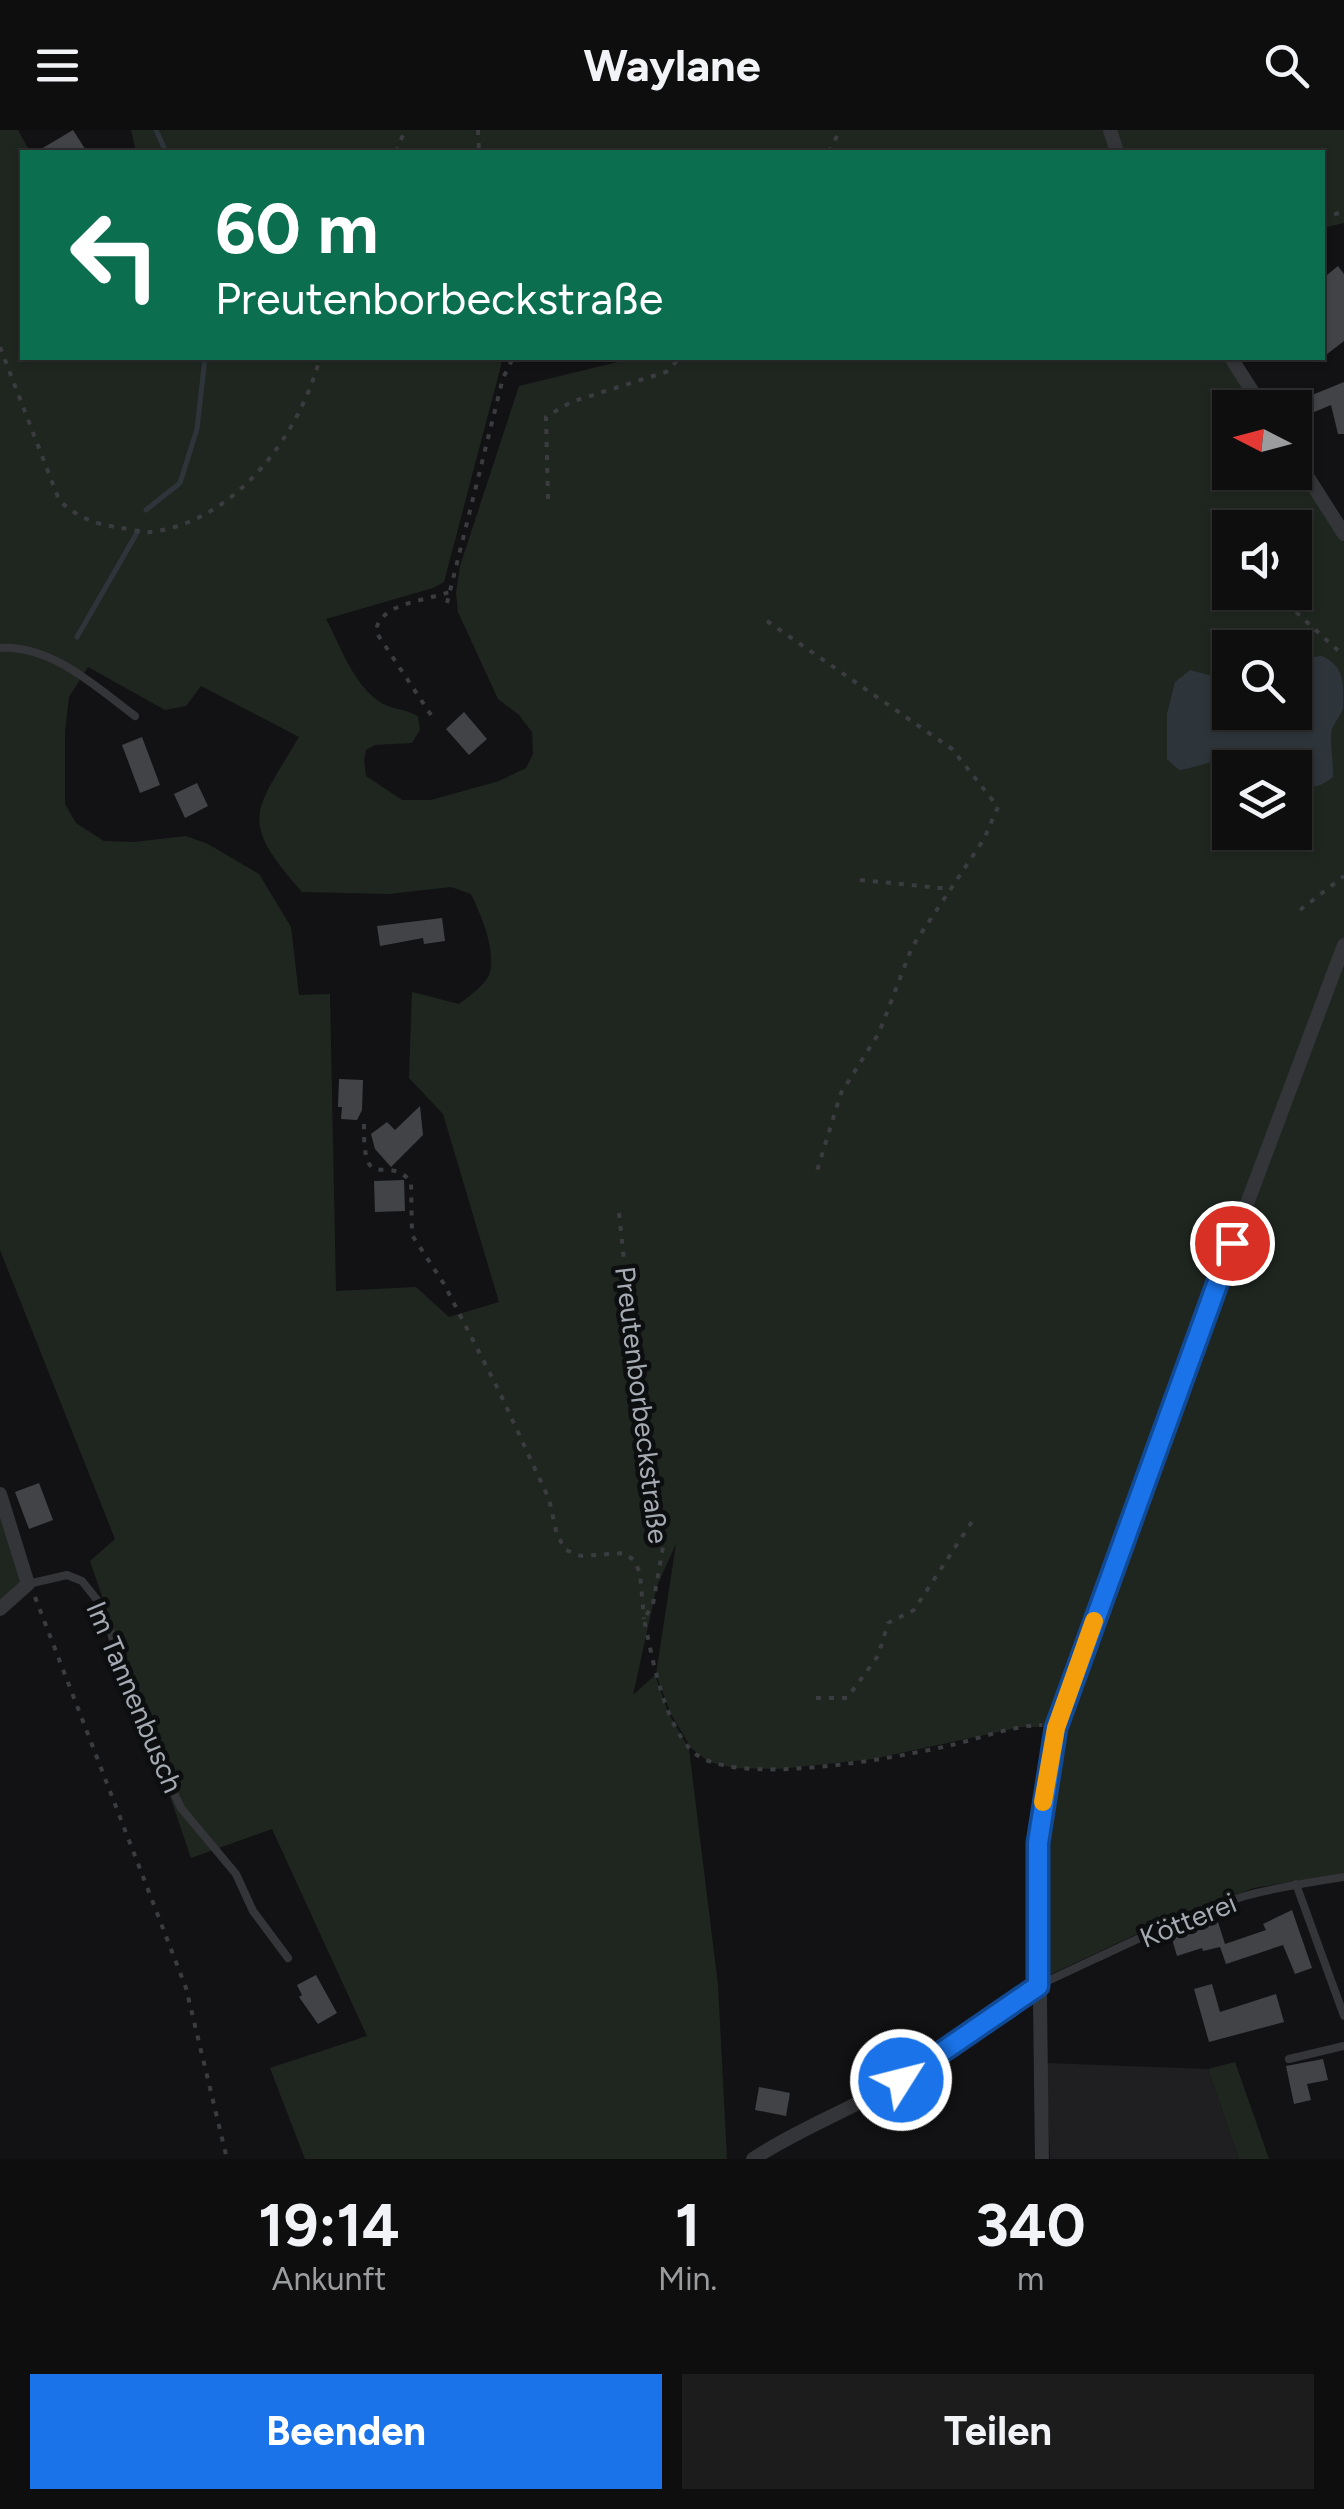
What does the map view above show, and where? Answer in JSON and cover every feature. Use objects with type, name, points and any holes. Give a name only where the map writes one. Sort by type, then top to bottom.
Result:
[{"type":"street","points":[[1232,360],[1251,390]]},
{"type":"street","points":[[1312,484],[1344,534]]},
{"type":"street","points":[[1042,2159],[1038,1843],[1056,1728],[1344,945]]},
{"type":"street","points":[[0,1494],[28,1584],[0,1609]]},
{"type":"street","points":[[753,2159],[784,2138],[832,2118],[901,2080],[1038,1986]]},
{"type":"lane","points":[[0,648],[30,650],[60,663],[134,716]]},
{"type":"lane","name":"Im Tannenbusch","points":[[28,1584],[67,1575],[82,1580],[102,1606],[138,1716],[182,1808],[236,1874],[253,1910],[288,1958]]},
{"type":"lane","name":"Kötterei","points":[[1038,1986],[1243,1897],[1344,1877]]},
{"type":"lane","points":[[1296,1884],[1344,2016]]},
{"type":"lane","points":[[1289,2059],[1344,2046]]},
{"type":"path","points":[[0,347],[59,500],[75,515],[97,524],[149,532],[216,509],[252,478],[288,431],[314,380],[319,360]]},
{"type":"path","points":[[448,603],[503,378],[512,360]]},
{"type":"path","points":[[548,499],[546,417],[571,402],[666,372],[678,360]]},
{"type":"path","points":[[431,715],[376,632],[376,624],[384,614],[449,592]]},
{"type":"path","points":[[1296,612],[1344,656]]},
{"type":"path","points":[[767,622],[952,749],[998,808],[984,839],[912,947],[879,1033],[841,1093],[816,1174]]},
{"type":"path","points":[[1300,910],[1344,876]]},
{"type":"path","points":[[860,880],[950,889]]},
{"type":"path","points":[[364,1124],[364,1155],[368,1165],[381,1172],[402,1173],[411,1182],[412,1236],[444,1284],[492,1377],[549,1499],[558,1536],[566,1550],[581,1556],[624,1553],[634,1560],[640,1573],[644,1619]]},
{"type":"path","name":"Preutenborbeckstraße","points":[[620,1212],[634,1356],[664,1541],[653,1604],[644,1619],[656,1675],[689,1749],[708,1763],[779,1770],[873,1760],[1021,1727],[1056,1728]]},
{"type":"path","points":[[816,1698],[847,1698],[878,1656],[888,1622],[914,1610],[975,1517]]},
{"type":"path","points":[[28,1584],[42,1611],[186,1988],[227,2159]]},
{"type":"shaded area","points":[[0,130],[18,130],[29,150],[20,150],[20,360],[502,360],[444,582],[326,619],[362,685],[384,704],[418,716],[420,730],[412,743],[375,745],[366,750],[364,760],[366,776],[402,800],[431,800],[499,781],[526,768],[533,754],[532,732],[519,715],[498,699],[458,612],[456,593],[460,566],[519,386],[626,360],[1234,360],[1255,390],[1212,390],[1212,490],[1312,490],[1312,476],[1344,524],[1344,1873],[1254,1888],[1152,1927],[1043,1978],[1038,1843],[1055,1727],[1021,1727],[873,1759],[779,1769],[734,1768],[709,1762],[691,1748],[670,1712],[656,1674],[676,1544],[657,1586],[633,1695],[655,1675],[668,1712],[689,1749],[718,1985],[727,2159],[305,2159],[270,2068],[367,2036],[272,1829],[191,1858],[90,1561],[115,1539],[0,1250]],"holes":[[[88,667],[165,710],[186,706],[201,686],[299,737],[263,800],[260,815],[268,848],[302,892],[389,894],[451,887],[471,894],[489,944],[489,975],[459,1004],[412,992],[409,1078],[443,1114],[499,1302],[449,1317],[416,1287],[336,1291],[330,994],[299,995],[291,927],[259,874],[208,844],[186,836],[104,841],[76,823],[65,804],[69,697]]]},
{"type":"shaded area","points":[[131,130],[1344,130],[1344,223],[1325,228],[1325,150],[136,150]]},
{"type":"shaded area","points":[[1322,656],[1335,665],[1343,691],[1343,708],[1332,729],[1333,777],[1328,781],[1312,786],[1312,750],[1212,750],[1212,762],[1179,770],[1167,759],[1167,714],[1175,682],[1190,670],[1212,676],[1212,730],[1312,730],[1312,657]]},
{"type":"shaded area","points":[[0,1500],[25,1583],[0,1602]]},
{"type":"shaded area","points":[[1235,2062],[1269,2159],[1239,2159],[1208,2069]]},
{"type":"shaded area","points":[[1046,2063],[1208,2069],[1239,2159],[1050,2159]]},
{"type":"building","points":[[73,130],[86,150],[39,150]]},
{"type":"building","points":[[1338,266],[1344,274],[1344,341],[1325,356],[1325,277]]},
{"type":"building","points":[[1344,382],[1344,434],[1338,434],[1331,405],[1312,413],[1312,395]]},
{"type":"building","points":[[464,712],[487,739],[469,755],[446,729]]},
{"type":"building","points":[[142,737],[160,785],[140,793],[122,745]]},
{"type":"building","points":[[197,783],[208,806],[185,818],[174,794]]},
{"type":"building","points":[[442,918],[445,941],[424,944],[423,938],[380,946],[377,926]]},
{"type":"building","points":[[339,1079],[363,1080],[362,1110],[357,1120],[341,1119]]},
{"type":"building","points":[[420,1106],[423,1135],[391,1167],[375,1149],[371,1134],[387,1122],[395,1130]]},
{"type":"building","points":[[404,1180],[405,1211],[375,1212],[374,1181]]},
{"type":"building","points":[[39,1483],[53,1520],[29,1529],[15,1492]]},
{"type":"building","points":[[1292,1910],[1312,1968],[1295,1974],[1283,1945],[1226,1964],[1220,1947],[1177,1956],[1171,1936],[1218,1922],[1225,1944],[1266,1930],[1263,1924]]},
{"type":"building","points":[[316,1975],[337,2013],[318,2024],[299,1997],[302,1995],[297,1985]]},
{"type":"building","points":[[1212,1984],[1220,2012],[1276,1994],[1284,2022],[1209,2042],[1194,1989]]},
{"type":"building","points":[[1323,2059],[1328,2080],[1307,2084],[1311,2100],[1294,2104],[1286,2066]]},
{"type":"building","points":[[759,2087],[790,2093],[786,2116],[755,2110]]},
{"type":"waterway","points":[[156,130],[165,150]]},
{"type":"waterway","points":[[146,510],[180,483],[197,429],[205,360]]},
{"type":"waterway","points":[[77,637],[138,531]]},
{"type":"slow traffic","points":[[1043,1802],[1056,1728],[1094,1621]]},
{"type":"route","points":[[901,2080],[1038,1986],[1038,1843],[1056,1728],[1232,1243]]}]
